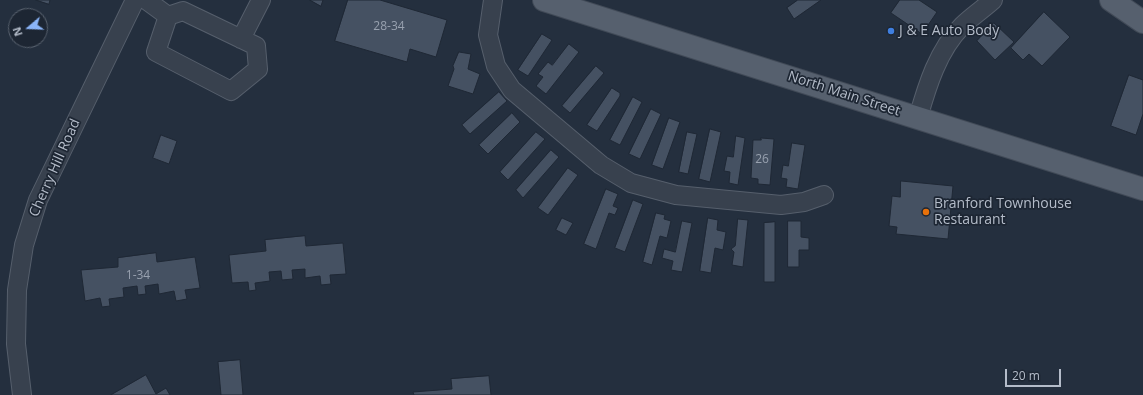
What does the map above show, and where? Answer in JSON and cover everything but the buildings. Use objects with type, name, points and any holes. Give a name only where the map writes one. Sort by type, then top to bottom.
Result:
[{"type":"main road","name":"North Main Street","points":[[544,0],[1143,189]]},
{"type":"main road","points":[[1111,0],[1143,22]]},
{"type":"street","name":"Cherry Hill Road","points":[[22,395],[16,344],[16,290],[24,245],[38,200],[135,0]]},
{"type":"street","points":[[146,0],[168,16]]},
{"type":"street","points":[[240,39],[261,0]]},
{"type":"street","points":[[493,0],[488,35],[496,66],[512,90],[601,165],[631,183],[676,195],[781,205],[804,202],[824,195]]},
{"type":"street","points":[[918,118],[927,86],[943,52],[961,26],[993,0]]},
{"type":"street","points":[[183,11],[256,46],[258,69],[231,91],[156,52],[168,16],[183,11]]},
{"type":"place","name":"J & E Auto Body","points":[[891,31]]},
{"type":"place","name":"Branford Townhouse Restaurant","points":[[926,212]]}]
